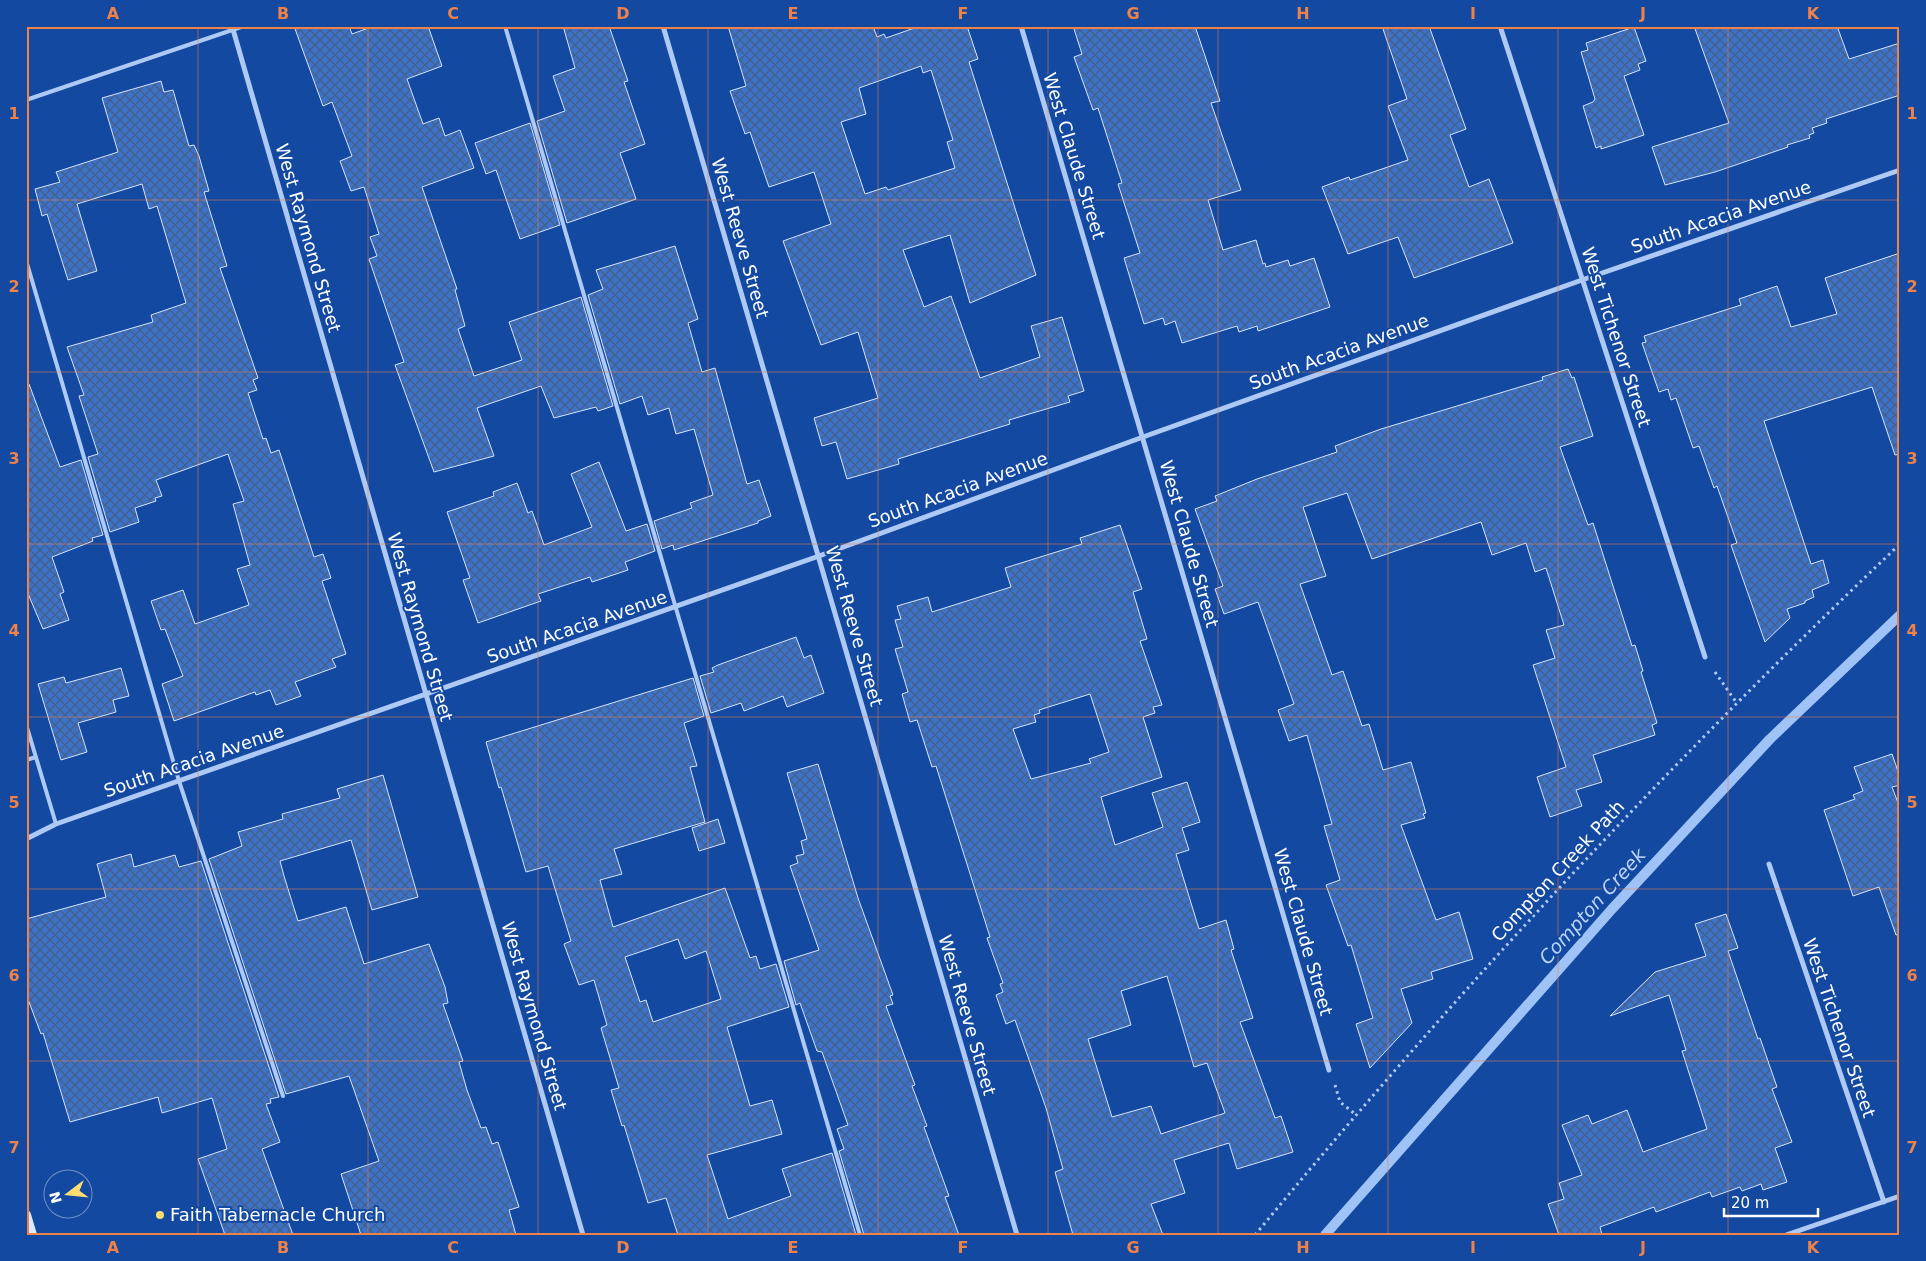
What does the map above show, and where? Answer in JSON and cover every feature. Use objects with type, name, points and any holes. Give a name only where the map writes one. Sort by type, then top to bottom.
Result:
[{"type":"main road","points":[[26,1216],[32,1235]]},
{"type":"street","name":"West Reeve Street","points":[[663,26],[1017,1235]]},
{"type":"street","name":"West Claude Street","points":[[1021,26],[1329,1070]]},
{"type":"street","name":"West Tichenor Street","points":[[1500,26],[1705,657]]},
{"type":"street","name":"West Raymond Street","points":[[233,28],[583,1235]]},
{"type":"street","name":"South Acacia Avenue","points":[[26,839],[56,824],[819,556],[1143,437],[1582,280],[1900,170]]},
{"type":"street","name":"West Tichenor Street","points":[[1768,864],[1884,1202]]},
{"type":"street","points":[[1786,1235],[1900,1196]]},
{"type":"lane","points":[[26,100],[233,28],[244,26]]},
{"type":"lane","points":[[504,26],[860,1235]]},
{"type":"lane","points":[[26,260],[179,781],[283,1096]]},
{"type":"lane","points":[[26,724],[56,824]]},
{"type":"lane","points":[[26,760],[36,757]]},
{"type":"path","name":"Compton Creek Path","points":[[1255,1235],[1355,1114],[1552,896],[1736,702],[1900,544]]},
{"type":"path","points":[[1705,657],[1736,702]]},
{"type":"path","points":[[1329,1070],[1340,1102],[1355,1114]]},
{"type":"building","points":[[294,26],[349,26],[352,34],[374,26],[428,26],[442,66],[407,79],[423,124],[439,118],[445,136],[460,130],[474,168],[422,187],[457,289],[455,290],[465,326],[458,329],[474,376],[522,360],[509,322],[581,297],[613,406],[598,411],[596,407],[554,418],[541,386],[477,408],[494,456],[434,472],[395,365],[404,362],[369,259],[377,256],[370,237],[379,234],[364,187],[351,191],[340,161],[352,156],[332,102],[323,106]]},
{"type":"building","points":[[563,26],[609,26],[628,81],[624,82],[645,144],[620,153],[636,199],[567,223],[537,121],[565,111],[553,76],[575,68]]},
{"type":"building","points":[[728,26],[873,26],[877,37],[884,34],[886,38],[920,26],[967,26],[978,59],[969,62],[1036,275],[970,303],[950,235],[903,250],[924,307],[951,296],[980,378],[1040,357],[1031,326],[1062,317],[1084,391],[1068,396],[1070,402],[1009,420],[1010,424],[898,459],[899,464],[847,479],[836,442],[822,446],[814,418],[878,398],[858,332],[821,345],[783,241],[831,224],[814,172],[769,187],[750,132],[745,134],[730,91],[746,86]],"holes":[[[921,66],[923,73],[931,70],[953,140],[947,142],[955,168],[888,190],[886,187],[865,194],[841,122],[866,114],[859,88]]]},
{"type":"building","points":[[1073,26],[1195,26],[1220,101],[1211,103],[1241,190],[1208,200],[1223,250],[1256,240],[1263,264],[1265,263],[1266,267],[1288,260],[1290,266],[1314,258],[1330,307],[1258,331],[1257,326],[1239,332],[1237,326],[1182,343],[1175,321],[1165,325],[1163,318],[1144,324],[1124,258],[1140,253],[1118,184],[1122,183],[1098,108],[1093,110],[1074,57],[1082,54]]},
{"type":"building","points":[[1382,26],[1429,26],[1466,129],[1450,135],[1469,187],[1489,179],[1513,243],[1414,278],[1398,237],[1348,254],[1322,187],[1349,177],[1350,180],[1408,160],[1388,106],[1407,99]]},
{"type":"building","points":[[1694,26],[1837,26],[1849,59],[1900,43],[1900,95],[1826,119],[1827,123],[1812,128],[1814,133],[1809,135],[1810,138],[1787,145],[1788,147],[1715,172],[1665,185],[1652,147],[1729,123]]},
{"type":"building","points":[[1634,27],[1646,61],[1638,64],[1640,70],[1624,76],[1644,135],[1601,149],[1601,146],[1596,148],[1583,106],[1593,102],[1595,99],[1581,52],[1588,50],[1586,43]]},
{"type":"building","points":[[161,81],[164,92],[173,90],[189,146],[194,145],[199,156],[209,191],[204,192],[227,266],[220,268],[258,378],[253,380],[257,390],[248,393],[263,439],[266,438],[271,453],[279,450],[314,557],[323,554],[331,578],[322,581],[346,654],[332,659],[336,667],[295,682],[301,696],[276,705],[270,690],[256,695],[255,692],[174,721],[162,684],[183,676],[165,629],[161,630],[151,601],[183,590],[195,624],[249,605],[237,569],[250,565],[233,504],[244,501],[228,454],[156,480],[162,496],[155,498],[156,501],[135,508],[139,522],[110,532],[88,457],[98,454],[79,396],[84,395],[67,347],[153,322],[151,315],[186,303],[157,206],[149,209],[142,184],[77,204],[97,271],[68,280],[47,214],[42,216],[35,189],[60,182],[56,172],[118,152],[102,98]]},
{"type":"building","points":[[530,123],[560,225],[520,239],[496,170],[486,174],[475,143]]},
{"type":"building","points":[[675,246],[698,319],[688,323],[702,372],[715,368],[747,484],[759,480],[771,516],[758,521],[758,523],[674,550],[673,545],[662,549],[654,521],[692,508],[690,503],[713,495],[694,429],[676,434],[669,408],[648,415],[642,396],[620,404],[588,295],[603,289],[596,270]]},
{"type":"building","points":[[1900,253],[1900,454],[1895,455],[1872,387],[1764,421],[1811,564],[1823,560],[1829,583],[1812,590],[1814,597],[1805,601],[1805,603],[1787,609],[1790,618],[1765,642],[1731,545],[1737,543],[1717,486],[1714,488],[1699,446],[1693,448],[1676,398],[1671,400],[1668,389],[1659,392],[1642,343],[1646,342],[1644,336],[1741,305],[1739,299],[1777,286],[1791,327],[1837,314],[1825,278]]},
{"type":"building","points":[[1568,369],[1572,378],[1574,377],[1593,436],[1560,447],[1588,525],[1593,523],[1632,646],[1635,645],[1643,671],[1641,672],[1657,723],[1652,725],[1655,735],[1593,755],[1602,782],[1576,790],[1582,806],[1550,817],[1537,777],[1566,767],[1533,665],[1555,658],[1546,630],[1564,625],[1546,568],[1535,572],[1526,543],[1492,555],[1481,522],[1372,559],[1347,493],[1303,507],[1326,576],[1300,584],[1332,675],[1343,671],[1362,726],[1369,724],[1383,770],[1411,762],[1426,813],[1423,814],[1425,818],[1401,825],[1436,920],[1459,912],[1473,959],[1431,972],[1433,979],[1401,989],[1412,1023],[1370,1068],[1356,1024],[1373,1018],[1351,945],[1348,946],[1326,885],[1340,880],[1324,826],[1332,824],[1307,735],[1289,741],[1278,710],[1294,704],[1258,602],[1224,614],[1215,589],[1223,586],[1195,509],[1217,501],[1215,496],[1257,479],[1337,452],[1335,446],[1381,429],[1543,380],[1542,377]]},
{"type":"building","points":[[29,384],[60,467],[81,460],[103,535],[92,538],[93,541],[52,557],[64,592],[60,594],[69,620],[43,629],[26,589],[26,385]]},
{"type":"building","points":[[599,462],[626,531],[647,524],[655,551],[625,562],[628,570],[592,582],[590,577],[538,594],[541,601],[478,623],[463,580],[470,578],[447,512],[494,496],[493,492],[517,483],[528,513],[532,511],[544,545],[592,527],[571,474]]},
{"type":"building","points":[[1120,525],[1142,589],[1133,592],[1147,639],[1140,641],[1162,705],[1153,707],[1155,713],[1143,717],[1162,777],[1101,797],[1115,845],[1163,827],[1152,793],[1187,782],[1200,822],[1182,828],[1189,850],[1176,854],[1199,929],[1226,920],[1234,949],[1231,950],[1253,1018],[1240,1022],[1275,1118],[1281,1116],[1293,1152],[1237,1169],[1229,1143],[1174,1160],[1185,1193],[1151,1204],[1163,1235],[1073,1235],[1055,1172],[1063,1169],[1046,1108],[1015,1020],[1006,1024],[996,995],[1003,992],[1000,984],[1003,983],[987,938],[990,937],[936,766],[932,767],[917,720],[910,722],[902,694],[908,692],[895,649],[903,647],[895,620],[901,619],[897,606],[928,597],[932,612],[1011,587],[1005,568],[1082,544],[1080,538]],"holes":[[[1090,694],[1109,752],[1089,759],[1091,763],[1031,779],[1013,729],[1036,722],[1034,715],[1040,713],[1039,710]],[[1167,976],[1194,1067],[1207,1063],[1225,1113],[1161,1134],[1151,1106],[1112,1117],[1088,1039],[1131,1025],[1121,991]]]},
{"type":"building","points":[[796,637],[804,658],[811,655],[824,693],[787,707],[783,696],[744,711],[741,703],[711,713],[700,676],[714,672],[712,668],[718,665]]},
{"type":"building","points":[[121,668],[129,696],[113,700],[116,712],[78,723],[87,752],[61,760],[38,684],[64,677],[66,683]]},
{"type":"building","points":[[693,678],[704,716],[684,723],[697,766],[690,767],[705,822],[614,849],[622,874],[600,880],[613,927],[725,888],[750,958],[756,956],[760,969],[776,964],[789,1007],[727,1027],[750,1106],[772,1100],[782,1134],[707,1155],[728,1219],[791,1196],[782,1169],[832,1153],[856,1235],[678,1235],[666,1198],[648,1203],[611,1090],[619,1088],[601,1028],[607,1025],[594,980],[579,985],[564,944],[571,941],[548,866],[526,872],[486,742]],"holes":[[[678,939],[685,959],[706,951],[721,999],[653,1022],[646,1000],[640,1002],[625,957]]]},
{"type":"building","points":[[1892,754],[1900,777],[1900,785],[1892,787],[1900,808],[1900,934],[1896,935],[1879,887],[1853,896],[1824,810],[1855,799],[1853,795],[1863,791],[1854,767]]},
{"type":"building","points":[[818,764],[858,898],[893,995],[890,996],[893,1004],[886,1006],[915,1085],[912,1086],[927,1126],[924,1127],[949,1196],[945,1197],[959,1235],[864,1235],[839,1151],[844,1149],[837,1129],[848,1125],[822,1052],[817,1051],[800,1003],[796,1005],[784,961],[819,950],[790,866],[798,863],[796,856],[804,854],[801,841],[807,839],[787,773]]},
{"type":"building","points":[[383,775],[418,897],[372,910],[351,840],[280,861],[284,876],[298,921],[346,907],[364,964],[429,944],[445,987],[448,1003],[443,1004],[463,1061],[459,1062],[467,1090],[481,1128],[486,1127],[492,1144],[498,1142],[519,1207],[509,1210],[516,1235],[361,1235],[341,1174],[379,1161],[349,1076],[286,1094],[209,859],[242,846],[238,832],[283,819],[282,814],[340,798],[337,789]]},
{"type":"building","points":[[718,819],[725,843],[699,851],[692,828]]},
{"type":"building","points":[[131,854],[134,867],[175,855],[179,867],[201,861],[279,1097],[270,1099],[271,1103],[266,1104],[280,1142],[262,1149],[293,1235],[225,1235],[198,1159],[227,1149],[212,1098],[162,1113],[158,1097],[70,1122],[43,1033],[41,1034],[26,994],[26,919],[106,897],[97,864]]},
{"type":"building","points":[[1726,914],[1738,948],[1728,951],[1758,1039],[1760,1038],[1777,1087],[1772,1089],[1792,1142],[1775,1148],[1787,1182],[1763,1190],[1761,1184],[1742,1191],[1740,1187],[1712,1197],[1710,1192],[1656,1212],[1654,1207],[1600,1227],[1602,1235],[1559,1235],[1548,1204],[1564,1199],[1559,1183],[1582,1175],[1562,1125],[1588,1115],[1592,1124],[1627,1110],[1643,1152],[1707,1129],[1682,1051],[1686,1050],[1669,995],[1610,1016],[1655,972],[1706,956],[1695,924]]},
{"type":"waterway","name":"Compton Creek","points":[[1325,1235],[1612,909],[1770,739],[1900,615]]},
{"type":"place","name":"Faith Tabernacle Church","points":[[160,1215]]}]
